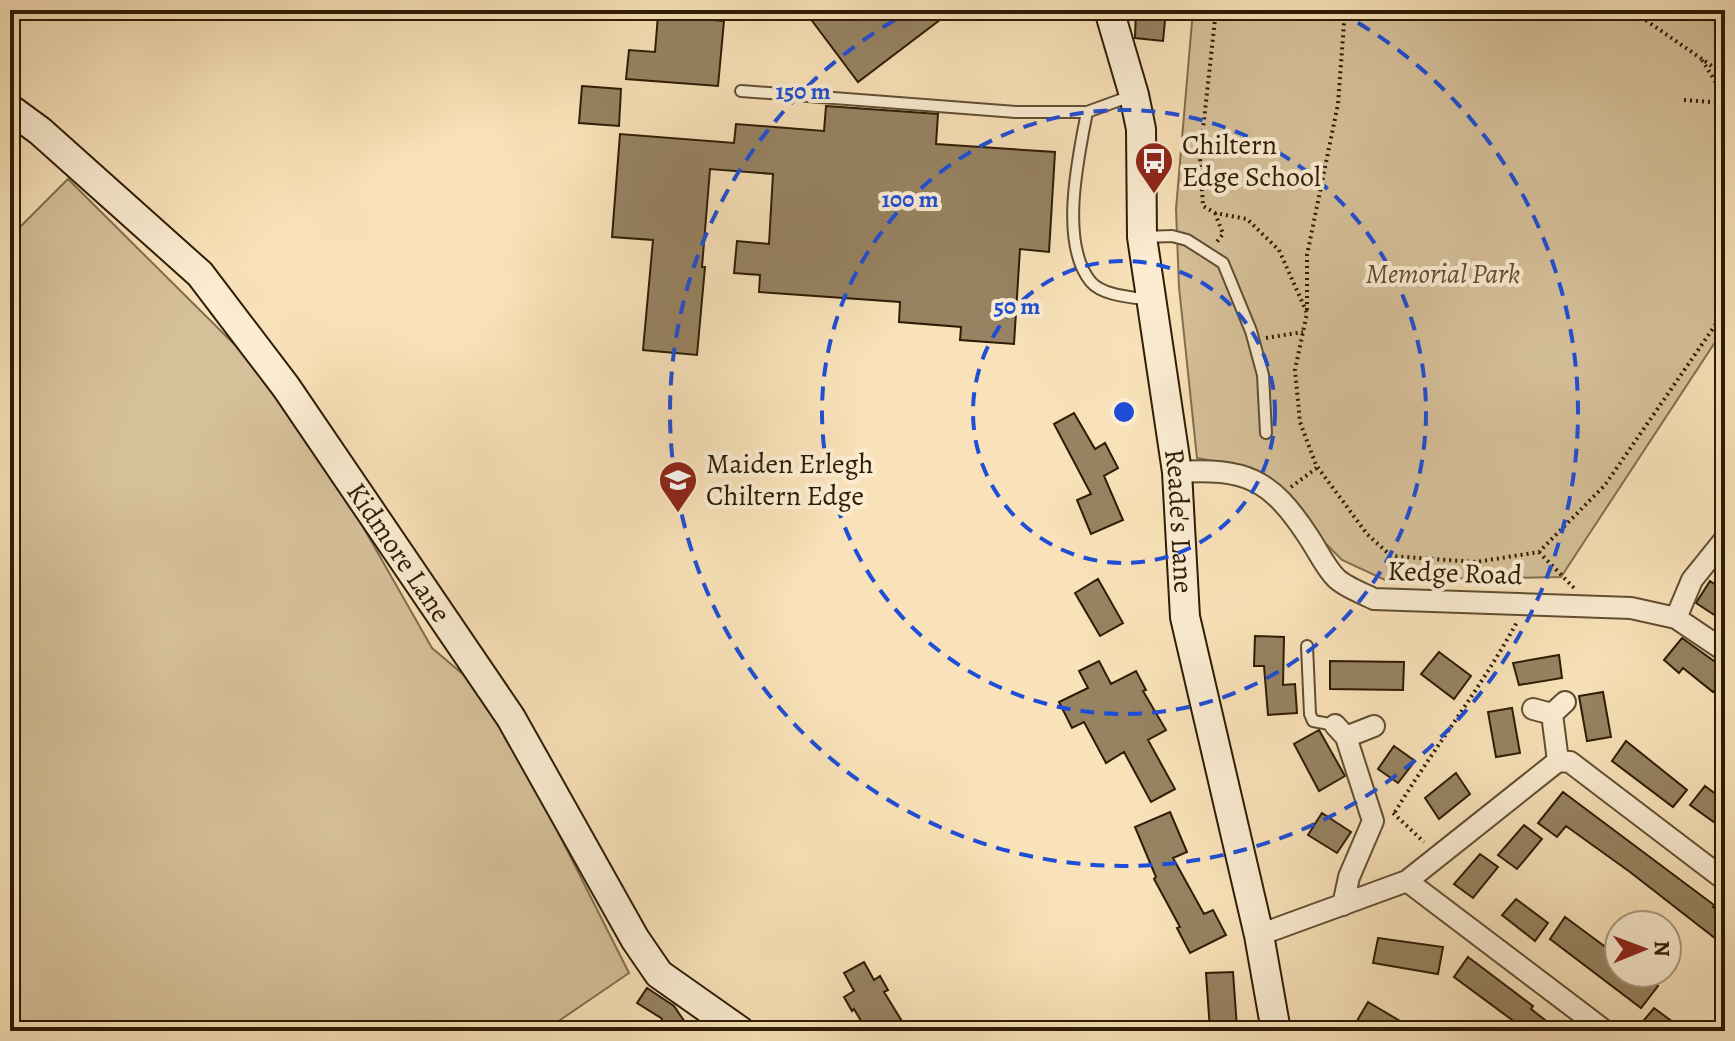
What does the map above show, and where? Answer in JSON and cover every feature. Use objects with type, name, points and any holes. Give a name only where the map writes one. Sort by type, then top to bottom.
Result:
[{"type":"street","name":"Reade's Lane","points":[[1109,10],[1141,129],[1142,237],[1177,472],[1185,617],[1259,935],[1276,1031]]},
{"type":"street","name":"Kidmore Lane","points":[[10,109],[40,131],[200,274],[286,387],[511,718],[635,939],[659,974],[740,1031]]},
{"type":"street","name":"Kedge Road","points":[[1177,472],[1210,470],[1240,474],[1266,486],[1292,512],[1336,579],[1374,599],[1631,608],[1676,618],[1725,651]]},
{"type":"street","points":[[1676,618],[1692,580],[1725,539]]},
{"type":"street","points":[[1550,708],[1558,761]]},
{"type":"street","points":[[1343,905],[1349,877],[1373,821],[1341,731],[1374,726]]},
{"type":"street","points":[[1259,935],[1407,881],[1558,761],[1570,762],[1725,880]]},
{"type":"street","points":[[1407,881],[1605,1031]]},
{"type":"lane","points":[[741,91],[1009,112],[1087,112],[1134,95]]},
{"type":"lane","points":[[1087,112],[1080,145],[1073,237],[1081,264],[1093,285],[1119,295],[1152,300]]},
{"type":"lane","points":[[1142,237],[1172,236],[1187,240],[1223,263],[1254,340],[1263,375],[1266,433]]},
{"type":"lane","points":[[1307,646],[1310,714],[1313,721],[1341,731]]},
{"type":"path","points":[[1216,10],[1200,157],[1203,206],[1215,213],[1247,219],[1279,250],[1307,313]]},
{"type":"path","points":[[1345,10],[1338,104],[1307,255],[1307,313],[1295,370],[1300,422],[1318,467],[1367,534],[1391,556],[1476,562],[1539,552],[1605,485],[1725,311]]},
{"type":"path","points":[[1631,10],[1725,75]]},
{"type":"path","points":[[1700,58],[1725,97]]},
{"type":"path","points":[[1684,100],[1725,103]]},
{"type":"path","points":[[1209,253],[1223,234],[1215,213]]},
{"type":"path","points":[[1254,340],[1303,332]]},
{"type":"path","points":[[1277,497],[1318,467]]},
{"type":"path","points":[[1539,552],[1585,599],[1584,606]]},
{"type":"path","points":[[1373,821],[1395,812],[1498,657],[1527,604]]},
{"type":"path","points":[[1395,812],[1438,856]]},
{"type":"green space","name":"Memorial Park","points":[[1193,10],[1725,10],[1725,327],[1561,577],[1385,580],[1342,560],[1251,468],[1197,458],[1179,287],[1176,209]]},
{"type":"green space","points":[[68,179],[244,354],[330,469],[432,648],[490,697],[629,973],[544,1031],[10,1031],[10,237]]},
{"type":"building","points":[[804,10],[953,10],[858,82]]},
{"type":"building","points":[[1136,10],[1166,10],[1163,41],[1135,38]]},
{"type":"building","points":[[658,15],[724,21],[718,86],[626,79],[629,50],[655,52]]},
{"type":"building","points":[[582,86],[621,89],[619,126],[579,123]]},
{"type":"building","points":[[826,106],[938,114],[936,144],[1055,152],[1049,252],[1020,249],[1014,344],[960,340],[961,327],[899,322],[900,302],[759,292],[760,275],[734,273],[737,241],[769,244],[773,174],[710,169],[697,355],[643,350],[653,240],[612,237],[620,134],[734,143],[736,124],[824,131]]},
{"type":"building","points":[[1074,413],[1095,449],[1105,443],[1118,468],[1104,476],[1123,520],[1091,534],[1077,500],[1091,494],[1054,424]]},
{"type":"building","points":[[1098,579],[1123,623],[1100,636],[1075,593]]},
{"type":"building","points":[[1710,581],[1725,591],[1725,622],[1696,603]]},
{"type":"building","points":[[1255,636],[1284,637],[1283,685],[1295,684],[1297,713],[1268,715],[1264,666],[1254,666]]},
{"type":"building","points":[[1682,638],[1725,669],[1725,677],[1713,692],[1683,668],[1679,673],[1664,660]]},
{"type":"building","points":[[1439,652],[1471,676],[1454,699],[1421,674]]},
{"type":"building","points":[[1559,655],[1562,678],[1519,685],[1513,663]]},
{"type":"building","points":[[1099,661],[1111,684],[1136,671],[1146,690],[1143,691],[1166,730],[1148,740],[1175,789],[1151,802],[1124,752],[1106,763],[1084,722],[1072,728],[1059,702],[1088,688],[1079,671]]},
{"type":"building","points":[[1330,661],[1404,662],[1403,690],[1330,689]]},
{"type":"building","points":[[1603,692],[1611,737],[1587,741],[1579,696]]},
{"type":"building","points":[[1512,708],[1520,753],[1496,757],[1488,712]]},
{"type":"building","points":[[1319,730],[1345,776],[1319,791],[1294,744]]},
{"type":"building","points":[[1626,741],[1687,790],[1673,807],[1612,761]]},
{"type":"building","points":[[1394,746],[1415,761],[1398,783],[1378,769]]},
{"type":"building","points":[[1456,773],[1470,794],[1439,819],[1425,798]]},
{"type":"building","points":[[1705,786],[1725,801],[1725,830],[1690,805]]},
{"type":"building","points":[[1563,792],[1714,905],[1725,916],[1725,946],[1683,913],[1683,909],[1678,909],[1566,826],[1557,837],[1538,823]]},
{"type":"building","points":[[1170,812],[1187,852],[1173,858],[1204,914],[1213,910],[1226,935],[1190,953],[1154,879],[1156,877],[1135,827]]},
{"type":"building","points":[[1322,813],[1351,832],[1337,853],[1308,835]]},
{"type":"building","points":[[1524,825],[1542,839],[1517,869],[1498,855]]},
{"type":"building","points":[[1480,854],[1498,867],[1473,898],[1454,884]]},
{"type":"building","points":[[1516,899],[1548,923],[1535,941],[1502,915]]},
{"type":"building","points":[[1565,917],[1603,945],[1603,979],[1550,939]]},
{"type":"building","points":[[1378,938],[1443,947],[1438,974],[1373,963]]},
{"type":"building","points":[[1468,957],[1533,1006],[1531,1009],[1559,1031],[1527,1031],[1454,977]]},
{"type":"building","points":[[864,962],[874,980],[880,976],[888,990],[884,992],[908,1031],[867,1031],[854,1009],[852,1011],[844,997],[854,991],[844,973]]},
{"type":"building","points":[[1233,972],[1237,1028],[1210,1030],[1206,973]]},
{"type":"building","points":[[647,988],[674,1006],[691,1031],[669,1031],[661,1018],[637,1003]]},
{"type":"building","points":[[1616,989],[1656,989],[1641,1008]]},
{"type":"building","points":[[1368,1002],[1417,1031],[1351,1031]]},
{"type":"building","points":[[1654,1008],[1685,1031],[1635,1031]]},
{"type":"place","name":"Chiltern Edge School","points":[[1154,195]]},
{"type":"place","name":"Maiden Erlegh Chiltern Edge","points":[[678,514]]}]
